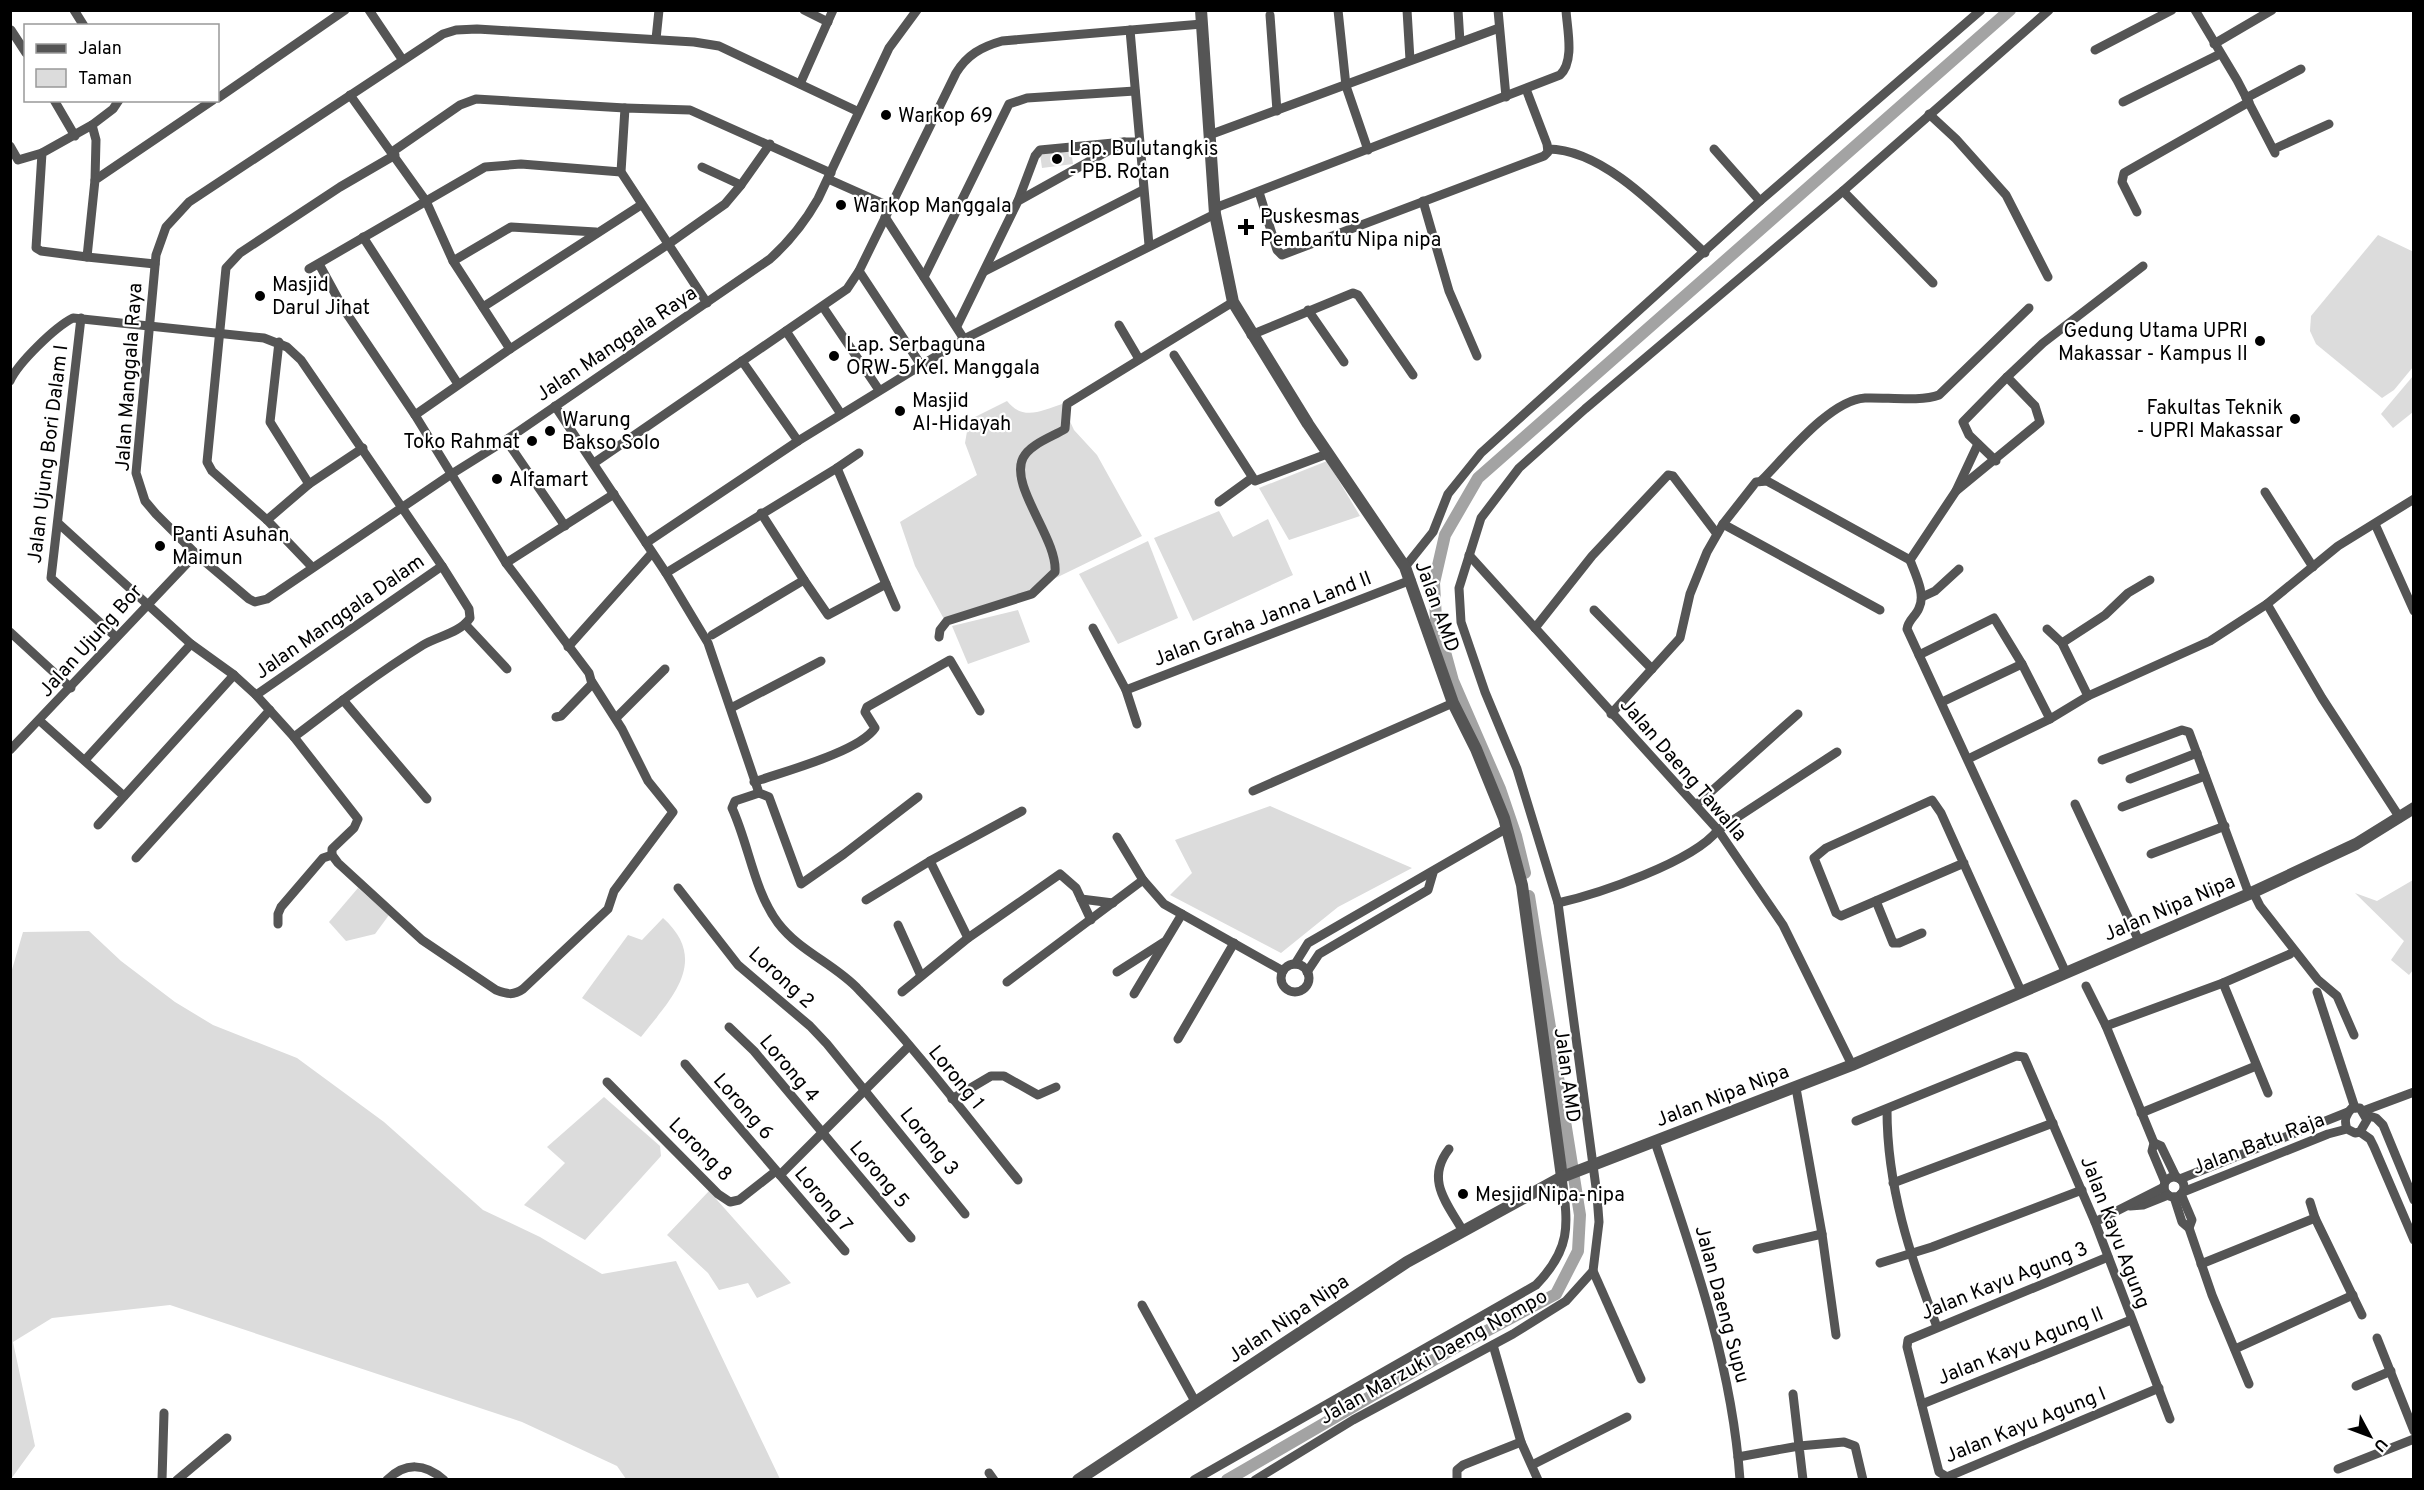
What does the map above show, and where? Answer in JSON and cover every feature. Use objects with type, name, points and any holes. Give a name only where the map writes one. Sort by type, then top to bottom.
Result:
[{"type":"street","points":[[74,10],[83,24]]},
{"type":"street","points":[[219,97],[345,10]]},
{"type":"street","points":[[369,10],[402,59]]},
{"type":"street","points":[[657,39],[659,10]]},
{"type":"street","points":[[804,10],[828,22]]},
{"type":"street","points":[[800,84],[833,10]]},
{"type":"street","name":"Jalan Manggala Raya","points":[[859,112],[719,46],[657,39],[456,30],[443,34],[189,202],[166,227],[155,264],[136,473],[145,501],[196,554],[255,602],[267,599],[707,303],[784,246],[805,221],[829,176],[896,36],[917,10]]},
{"type":"street","name":"Jalan AMD","points":[[1201,10],[1212,135],[1215,211],[1233,302],[1251,335],[1327,454],[1405,567],[1453,703],[1476,749],[1507,828],[1522,885],[1565,1176]]},
{"type":"street","points":[[1338,10],[1346,86],[1368,150]]},
{"type":"street","points":[[1407,10],[1410,60]]},
{"type":"street","points":[[1458,10],[1460,42]]},
{"type":"street","points":[[1498,10],[1506,97]]},
{"type":"street","points":[[646,543],[798,441],[964,339],[1215,211],[1555,78],[1564,71],[1569,43],[1566,10]]},
{"type":"street","points":[[1405,567],[1433,532],[1448,494],[1481,453],[1760,201],[1981,10]]},
{"type":"street","points":[[1641,1379],[1593,1271],[1599,1222],[1558,903],[1517,769],[1481,682],[1461,622],[1459,588],[1482,518],[1519,468],[1765,254],[1843,191],[2049,10]]},
{"type":"street","points":[[2095,50],[2172,10]]},
{"type":"street","points":[[2195,10],[2275,151],[2328,124]]},
{"type":"street","points":[[2214,44],[2272,10]]},
{"type":"street","points":[[1270,15],[1277,111]]},
{"type":"street","points":[[594,463],[847,289],[859,271],[956,73],[963,61],[974,52],[1002,41],[1202,24]]},
{"type":"street","points":[[1212,135],[1499,28]]},
{"type":"street","points":[[11,30],[24,50]]},
{"type":"street","points":[[1130,30],[1138,142],[1149,245]]},
{"type":"street","points":[[2123,102],[2220,54]]},
{"type":"street","points":[[2137,212],[2121,182],[2124,173],[2301,69]]},
{"type":"street","points":[[1259,192],[1277,250],[1282,255],[1544,156],[1547,146],[1526,89]]},
{"type":"street","points":[[924,277],[1010,104],[1027,98],[1135,90]]},
{"type":"street","points":[[350,95],[394,153],[426,201],[453,261],[510,349]]},
{"type":"street","points":[[312,567],[267,520],[238,496],[207,462],[226,268],[235,257],[394,153],[460,105],[476,99],[690,110],[770,144],[891,207]]},
{"type":"street","points":[[55,102],[75,136]]},
{"type":"street","points":[[10,146],[18,160],[42,153],[92,125],[113,109],[118,102]]},
{"type":"street","points":[[95,180],[210,102]]},
{"type":"street","points":[[625,108],[621,172],[667,246],[707,303]]},
{"type":"street","points":[[1929,114],[1956,139],[2006,195],[2048,277]]},
{"type":"street","points":[[87,256],[95,180],[96,140],[92,125]]},
{"type":"street","points":[[1018,201],[1124,142]]},
{"type":"street","points":[[957,326],[1018,201],[1035,156],[1040,150],[1138,142]]},
{"type":"street","points":[[415,415],[510,349],[667,246],[724,204],[741,185],[770,144]]},
{"type":"street","points":[[1547,146],[1578,153],[1617,177],[1705,253]]},
{"type":"street","points":[[1714,149],[1760,201]]},
{"type":"street","points":[[42,153],[36,248],[41,251],[155,264]]},
{"type":"street","points":[[309,269],[485,167],[494,164],[621,172]]},
{"type":"street","points":[[702,167],[741,185]]},
{"type":"street","points":[[985,271],[1143,190]]},
{"type":"street","points":[[1843,191],[1933,284]]},
{"type":"street","points":[[1423,201],[1449,291],[1477,356]]},
{"type":"street","points":[[483,307],[596,232],[642,205]]},
{"type":"street","points":[[885,217],[964,339]]},
{"type":"street","points":[[453,261],[511,227],[596,232]]},
{"type":"street","points":[[363,237],[458,384]]},
{"type":"street","points":[[58,523],[191,644],[234,675],[256,695],[294,737],[358,819],[354,828],[332,849],[332,855],[422,940],[496,990],[516,994],[608,909],[614,891],[673,812],[653,789],[615,718],[592,682],[588,670],[568,647],[506,563],[415,415],[343,308],[319,264]]},
{"type":"street","points":[[1996,461],[1964,429],[1962,422],[2043,343],[2144,266]]},
{"type":"street","points":[[859,271],[921,365]]},
{"type":"street","points":[[1251,335],[1351,292],[1358,295],[1413,375]]},
{"type":"street","points":[[939,638],[940,630],[946,621],[1032,594],[1051,578],[1056,566],[1051,547],[1024,485],[1023,459],[1038,444],[1065,429],[1067,404],[1233,302]]},
{"type":"street","points":[[823,307],[879,390]]},
{"type":"street","points":[[1611,714],[1680,638],[1690,594],[1717,534],[1749,488],[1762,480],[1816,426],[1851,401],[1865,398],[1939,395],[2030,308]]},
{"type":"street","points":[[1308,310],[1344,362]]},
{"type":"street","points":[[10,381],[27,358],[58,328],[73,318],[279,342],[301,360],[442,566],[469,609],[470,618],[465,624],[425,644],[343,700],[294,737]]},
{"type":"street","name":"Jalan Ujung Bori Dalam I","points":[[81,318],[51,580],[116,637]]},
{"type":"street","points":[[1119,325],[1139,359]]},
{"type":"street","points":[[786,331],[841,414]]},
{"type":"street","points":[[279,342],[271,425],[309,484]]},
{"type":"street","points":[[1174,355],[1252,478]]},
{"type":"street","points":[[742,361],[798,441]]},
{"type":"street","points":[[1956,491],[1996,461],[2040,422],[2035,406],[2007,377]]},
{"type":"street","points":[[555,406],[666,573],[708,643],[754,782],[759,793],[764,793],[769,797],[801,884],[918,797]]},
{"type":"street","points":[[506,440],[565,526]]},
{"type":"street","points":[[1910,560],[1956,491],[1978,444]]},
{"type":"street","points":[[267,520],[309,484],[363,448]]},
{"type":"street","points":[[666,573],[859,453]]},
{"type":"street","points":[[1219,502],[1252,478],[1263,480],[1327,454]]},
{"type":"street","points":[[837,468],[896,607]]},
{"type":"street","points":[[1535,627],[1592,556],[1668,475],[1673,476],[1717,534]]},
{"type":"street","points":[[1762,480],[1910,560],[1922,597],[1918,610],[1907,626],[2066,973]]},
{"type":"street","points":[[2265,492],[2313,567]]},
{"type":"street","points":[[506,563],[614,494]]},
{"type":"street","points":[[1968,759],[2050,719],[2088,696],[2210,641],[2266,604],[2338,546],[2414,499]]},
{"type":"street","points":[[761,513],[828,615],[886,584]]},
{"type":"street","points":[[1722,524],[1880,610]]},
{"type":"street","points":[[2374,524],[2414,611]]},
{"type":"street","points":[[568,647],[652,553]]},
{"type":"street","name":"Jalan Ujung Bor","points":[[10,750],[196,554]]},
{"type":"street","name":"Jalan Daeng Tawalla","points":[[1469,555],[1718,830],[1783,925],[1852,1065]]},
{"type":"street","name":"Jalan Manggala Dalam","points":[[256,695],[442,566]]},
{"type":"street","points":[[1922,597],[1935,591],[1959,569]]},
{"type":"street","points":[[712,635],[804,580]]},
{"type":"street","name":"Jalan Graha Janna Land II","points":[[1126,690],[1411,580]]},
{"type":"street","points":[[2062,643],[2105,615],[2128,593],[2150,580]]},
{"type":"street","points":[[2266,604],[2322,698],[2400,818]]},
{"type":"street","points":[[1594,610],[1652,669]]},
{"type":"street","points":[[1919,655],[1994,618],[1998,620],[2050,719]]},
{"type":"street","points":[[465,624],[507,669]]},
{"type":"street","points":[[1093,628],[1126,690],[1137,724]]},
{"type":"street","points":[[2047,629],[2062,643],[2088,696]]},
{"type":"street","points":[[10,632],[71,688]]},
{"type":"street","points":[[85,760],[191,644]]},
{"type":"street","points":[[754,782],[820,760],[866,737],[875,728],[865,712],[867,707],[951,660],[981,711]]},
{"type":"street","points":[[731,708],[821,661]]},
{"type":"street","points":[[1942,702],[2022,664]]},
{"type":"street","points":[[615,718],[665,669]]},
{"type":"street","points":[[98,825],[234,675]]},
{"type":"street","points":[[558,716],[592,682]]},
{"type":"street","points":[[343,700],[427,799]]},
{"type":"street","points":[[1253,791],[1453,703]]},
{"type":"street","points":[[136,858],[270,710]]},
{"type":"street","points":[[1696,805],[1798,714]]},
{"type":"street","points":[[40,721],[124,796]]},
{"type":"street","points":[[2102,760],[2184,730],[2189,732],[2251,893],[2318,980],[2337,996],[2354,1035]]},
{"type":"street","points":[[1558,903],[1632,879],[1674,860],[1712,838],[1718,830],[1837,752]]},
{"type":"street","points":[[2130,779],[2197,753]]},
{"type":"street","points":[[2122,807],[2205,776]]},
{"type":"street","name":"Lorong 1","points":[[759,793],[735,801],[732,808],[777,922],[802,947],[837,970],[867,998],[1018,1180]]},
{"type":"street","points":[[1964,863],[1839,916],[1814,856],[1826,848],[1929,800],[1938,806],[1964,863],[2021,991]]},
{"type":"street","points":[[2075,804],[2139,941]]},
{"type":"street","name":"Jalan Nipa Nipa","points":[[1078,1479],[1407,1262],[1565,1176],[1591,1168],[1852,1065],[2251,893],[2356,844],[2414,808]]},
{"type":"street","points":[[866,900],[930,861],[1022,811]]},
{"type":"street","points":[[2151,854],[2225,826]]},
{"type":"street","points":[[1283,971],[1295,964],[1308,944],[1507,828]]},
{"type":"street","points":[[1117,837],[1143,880],[1164,904],[1283,971]]},
{"type":"street","points":[[278,924],[281,907],[323,858],[332,855]]},
{"type":"street","points":[[930,861],[968,938]]},
{"type":"street","points":[[1283,971],[1282,985],[1294,992],[1306,986],[1307,972],[1319,954],[1428,890],[1433,873]]},
{"type":"street","points":[[902,993],[968,938],[1060,874],[1076,888],[1091,920]]},
{"type":"street","points":[[1007,982],[1143,880]]},
{"type":"street","name":"Lorong 2","points":[[678,888],[738,965],[810,1026],[866,1090]]},
{"type":"street","points":[[1081,899],[1113,903]]},
{"type":"street","points":[[1876,901],[1893,943],[1922,933]]},
{"type":"street","points":[[1134,994],[1182,914]]},
{"type":"street","points":[[898,925],[921,976]]},
{"type":"street","points":[[1118,972],[1166,940]]},
{"type":"street","points":[[1178,1039],[1234,944]]},
{"type":"street","points":[[2106,1026],[2223,983],[2290,954]]},
{"type":"street","points":[[1295,964],[1307,972]]},
{"type":"street","points":[[2223,983],[2268,1093]]},
{"type":"street","points":[[2086,986],[2106,1026],[2154,1143],[2152,1151],[2172,1191],[2192,1220],[2189,1228],[2201,1264],[2249,1384]]},
{"type":"street","points":[[2317,992],[2365,1126],[2360,1132],[2370,1139],[2414,1240]]},
{"type":"street","name":"Lorong 4","points":[[729,1027],[754,1051],[822,1133]]},
{"type":"street","points":[[778,1173],[822,1133],[909,1046]]},
{"type":"street","name":"Jalan Kayu Agung","points":[[1887,1110],[2016,1056],[2026,1059],[2095,1222],[2170,1419]]},
{"type":"street","name":"Lorong 6","points":[[685,1064],[778,1173]]},
{"type":"street","points":[[2141,1113],[2256,1066]]},
{"type":"street","points":[[952,1099],[991,1076],[1004,1077],[1038,1095],[1056,1087]]},
{"type":"street","name":"Lorong 8","points":[[607,1082],[718,1194],[730,1202],[739,1200],[778,1173]]},
{"type":"street","points":[[1796,1088],[1822,1234],[1836,1335]]},
{"type":"street","name":"Lorong 3","points":[[866,1090],[965,1214]]},
{"type":"street","points":[[2172,1191],[2178,1178],[2414,1092]]},
{"type":"street","points":[[1856,1121],[1887,1110],[1887,1139],[1893,1183],[1910,1254],[1937,1327]]},
{"type":"street","points":[[2358,1111],[2372,1116],[2383,1125],[2414,1200]]},
{"type":"street","name":"Jalan Batu Raja","points":[[2347,1129],[2345,1119],[2358,1111]]},
{"type":"street","points":[[1893,1183],[2053,1123]]},
{"type":"street","name":"Jalan Batu Raja","points":[[2172,1191],[2328,1134],[2347,1129],[2355,1133],[2360,1132]]},
{"type":"street","name":"Lorong 5","points":[[822,1133],[911,1238]]},
{"type":"street","name":"Jalan Daeng Supu","points":[[1654,1142],[1683,1225],[1712,1322],[1728,1389],[1740,1479]]},
{"type":"street","points":[[2095,1222],[2130,1206],[2143,1205],[2184,1185],[2161,1146],[2154,1143]]},
{"type":"street","points":[[1449,1149],[1437,1170],[1438,1184],[1463,1231]]},
{"type":"street","name":"Lorong 7","points":[[778,1173],[844,1251]]},
{"type":"street","points":[[1194,1479],[1536,1285],[1550,1270],[1563,1249],[1567,1231],[1565,1176]]},
{"type":"street","points":[[1880,1263],[2082,1190]]},
{"type":"street","points":[[2310,1202],[2315,1218],[2362,1315]]},
{"type":"street","points":[[2201,1264],[2315,1218]]},
{"type":"street","points":[[1757,1249],[1822,1234]]},
{"type":"street","name":"Jalan Kayu Agung 3","points":[[1913,1337],[2108,1257]]},
{"type":"street","name":"Jalan Marzuki Daeng Nompo","points":[[1255,1479],[1353,1420],[1493,1345],[1566,1300],[1593,1271]]},
{"type":"street","points":[[2235,1349],[2353,1294]]},
{"type":"street","points":[[1142,1305],[1196,1403]]},
{"type":"street","name":"Jalan Kayu Agung II","points":[[1922,1404],[2131,1320]]},
{"type":"street","name":"Jalan Kayu Agung I","points":[[1913,1337],[1906,1343],[1906,1347],[1939,1472],[1947,1477],[2159,1388]]},
{"type":"street","points":[[2377,1338],[2414,1431]]},
{"type":"street","points":[[1493,1345],[1521,1442],[1538,1479]]},
{"type":"street","points":[[2356,1386],[2391,1371]]},
{"type":"street","points":[[1793,1394],[1803,1479]]},
{"type":"street","points":[[162,1479],[164,1413]]},
{"type":"street","points":[[1532,1466],[1627,1417]]},
{"type":"street","points":[[177,1479],[227,1438]]},
{"type":"street","points":[[2338,1469],[2414,1439]]},
{"type":"street","points":[[1457,1479],[1457,1470],[1463,1465],[1521,1442]]},
{"type":"street","points":[[1738,1457],[1798,1446],[1844,1442],[1853,1444],[1858,1452],[1863,1479]]},
{"type":"street","points":[[387,1479],[402,1467],[413,1465],[435,1471],[444,1479]]},
{"type":"green space","name":"Lap. Bulutangkis - PB. Rotan","points":[[1071,150],[1073,164],[1042,168],[1040,154]]},
{"type":"green space","points":[[2378,235],[2414,252],[2413,367],[2394,390],[2382,398],[2316,344],[2310,331],[2311,316]]},
{"type":"green space","points":[[2413,376],[2413,412],[2393,428],[2381,414]]},
{"type":"green space","points":[[1007,401],[1019,411],[1026,413],[1062,404],[1074,430],[1097,455],[1142,536],[1025,593],[945,621],[915,566],[900,522],[977,475],[965,443],[969,420]]},
{"type":"green space","points":[[1327,461],[1360,516],[1289,540],[1259,488]]},
{"type":"green space","points":[[1219,511],[1233,537],[1268,519],[1293,575],[1193,621],[1154,538]]},
{"type":"green space","points":[[1148,541],[1178,618],[1118,644],[1079,574]]},
{"type":"green space","points":[[1018,610],[1030,642],[968,664],[952,626]]},
{"type":"green space","points":[[1270,806],[1412,868],[1338,907],[1281,953],[1170,895],[1192,873],[1175,840]]},
{"type":"green space","points":[[2413,880],[2413,970],[2409,975],[2391,960],[2404,941],[2355,893],[2377,901]]},
{"type":"green space","points":[[358,888],[389,915],[375,934],[346,941],[329,922]]},
{"type":"green space","points":[[663,918],[677,934],[684,950],[685,965],[681,980],[673,994],[641,1037],[582,998],[628,935],[642,940]]},
{"type":"green space","points":[[89,931],[121,961],[175,1002],[213,1025],[297,1058],[384,1122],[483,1210],[540,1237],[602,1274],[676,1261],[780,1479],[626,1479],[617,1466],[522,1422],[170,1305],[52,1318],[13,1342],[35,1446],[11,1479],[11,973],[23,932]]},
{"type":"green space","points":[[604,1097],[660,1146],[661,1156],[585,1240],[524,1205],[565,1163],[547,1147]]},
{"type":"green space","points":[[709,1191],[791,1283],[757,1298],[748,1283],[719,1290],[708,1273],[667,1235]]},
{"type":"waterway","points":[[1525,873],[1516,836],[1500,789],[1453,681],[1436,619],[1434,583],[1445,535],[1478,478],[2010,10]]},
{"type":"waterway","points":[[1227,1480],[1449,1351],[1556,1294],[1578,1251],[1580,1215],[1529,896]]},
{"type":"place","name":"Warkop 69","points":[[886,115]]},
{"type":"place","name":"Lap. Bulutangkis - PB. Rotan","points":[[1057,159]]},
{"type":"place","name":"Warkop Manggala","points":[[841,205]]},
{"type":"place","name":"Puskesmas Pembantu Nipa nipa","points":[[1246,227]]},
{"type":"place","name":"Masjid Darul Jihat","points":[[260,296]]},
{"type":"place","name":"Gedung Utama UPRI Makassar - Kampus II","points":[[2260,341]]},
{"type":"place","name":"Lap. Serbaguna ORW-5 Kel. Manggala","points":[[834,356]]},
{"type":"place","name":"Masjid Al-Hidayah","points":[[900,411]]},
{"type":"place","name":"Fakultas Teknik - UPRI Makassar","points":[[2295,419]]},
{"type":"place","name":"Warung Bakso Solo","points":[[550,431]]},
{"type":"place","name":"Toko Rahmat","points":[[532,441]]},
{"type":"place","name":"Alfamart","points":[[497,479]]},
{"type":"place","name":"Panti Asuhan Maimun","points":[[160,546]]},
{"type":"place","name":"Mesjid Nipa-nipa","points":[[1463,1194]]}]
